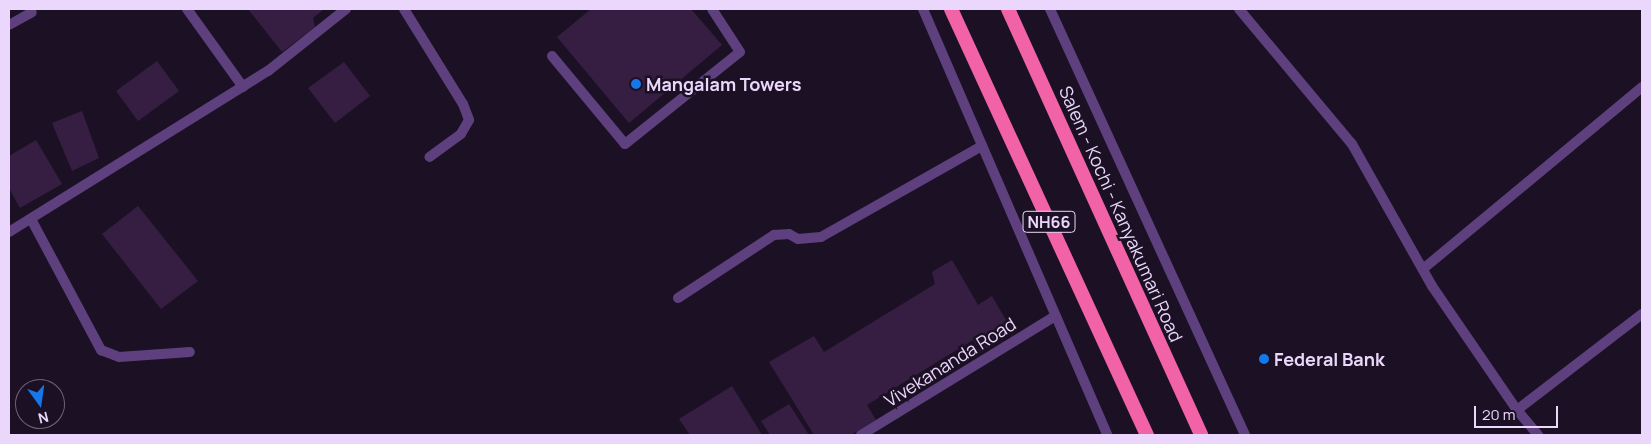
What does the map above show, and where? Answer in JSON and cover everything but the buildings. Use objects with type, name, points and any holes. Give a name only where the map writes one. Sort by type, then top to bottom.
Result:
[{"type":"highway","name":"NH66","points":[[951,9],[1147,435]]},
{"type":"highway","name":"Salem - Kochi - Kanyakumari Road","points":[[1008,9],[1201,435]]},
{"type":"street","points":[[188,9],[243,87]]},
{"type":"street","points":[[9,232],[268,71],[346,9]]},
{"type":"street","points":[[404,9],[463,104],[469,120],[461,134],[430,157]]},
{"type":"street","points":[[552,56],[625,144],[740,52],[712,9]]},
{"type":"street","points":[[922,9],[1106,435]]},
{"type":"street","points":[[1050,9],[1245,435]]},
{"type":"street","points":[[1239,9],[1352,144],[1422,269],[1517,410],[1538,435]]},
{"type":"street","points":[[9,24],[32,12]]},
{"type":"street","points":[[1422,269],[1642,87]]},
{"type":"street","points":[[678,298],[774,235],[789,234],[798,239],[821,237],[982,146]]},
{"type":"street","points":[[30,219],[101,350],[119,357],[190,352]]},
{"type":"street","points":[[1517,410],[1642,314]]},
{"type":"street","name":"Vivekananda Road","points":[[862,435],[1055,316]]},
{"type":"place","name":"Mangalam Towers","points":[[636,84]]},
{"type":"place","name":"Federal Bank","points":[[1264,359]]}]
